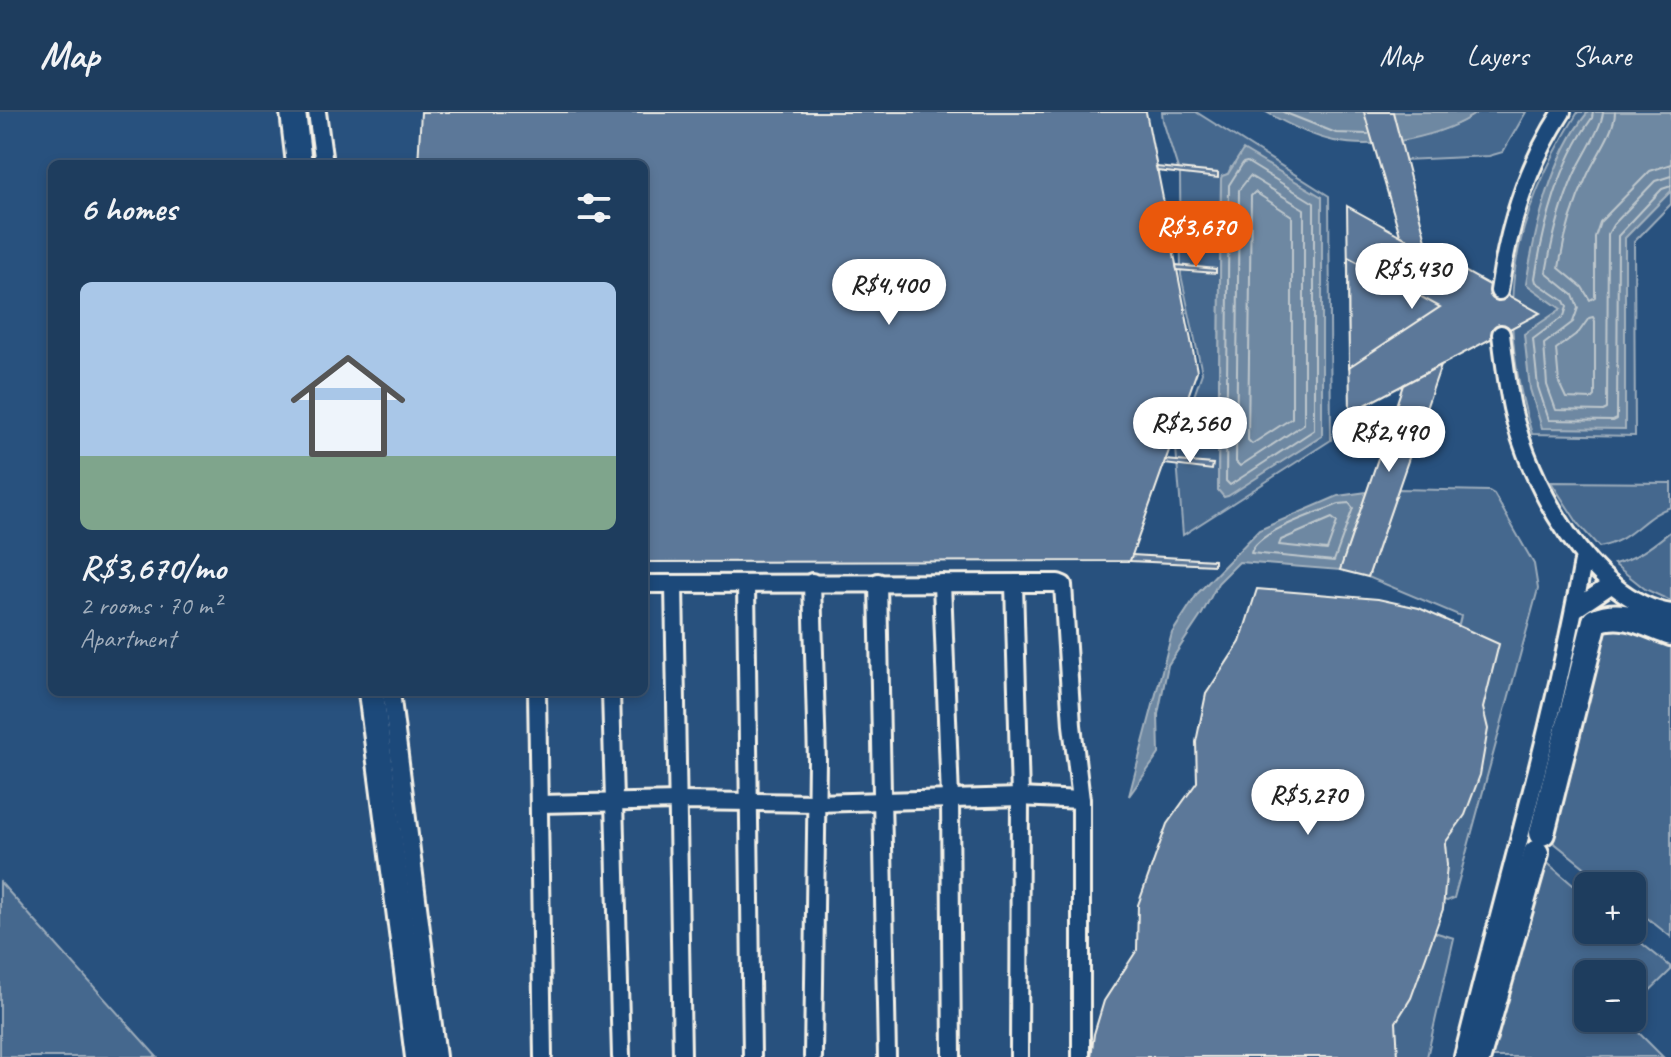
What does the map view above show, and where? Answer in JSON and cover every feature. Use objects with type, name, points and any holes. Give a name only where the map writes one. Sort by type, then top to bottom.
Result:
[{"type":"street","points":[[293,112],[299,160]]},
{"type":"street","points":[[1478,1057],[1539,843],[1595,621],[1608,615],[1625,615],[1671,633]]},
{"type":"street","points":[[372,696],[418,1057]]},
{"type":"lane","points":[[317,112],[323,160]]},
{"type":"lane","points":[[1499,291],[1505,253],[1519,203],[1536,158],[1562,112]]},
{"type":"lane","points":[[1501,334],[1513,410],[1535,476],[1584,556],[1612,584],[1633,599],[1661,612],[1671,613]]},
{"type":"lane","points":[[1463,1057],[1506,883],[1522,833],[1575,609],[1584,556]]},
{"type":"lane","points":[[812,582],[817,760],[813,1057]]},
{"type":"lane","points":[[878,582],[887,1057]]},
{"type":"lane","points":[[648,584],[878,582],[1063,585],[1072,725],[1081,800],[1081,1057]]},
{"type":"lane","points":[[942,583],[950,799],[952,1057]]},
{"type":"lane","points":[[674,584],[682,1057]]},
{"type":"lane","points":[[746,584],[752,1057]]},
{"type":"lane","points":[[1014,584],[1020,797],[1019,1057]]},
{"type":"lane","points":[[1575,609],[1612,584]]},
{"type":"lane","points":[[392,696],[437,1057]]},
{"type":"lane","points":[[537,696],[543,1057]]},
{"type":"lane","points":[[611,696],[621,1057]]},
{"type":"lane","points":[[539,804],[679,801],[816,803],[1020,797],[1081,800]]},
{"type":"shaded area","points":[[1162,112],[1196,112],[1329,196],[1331,440],[1183,535],[1176,448],[1202,373],[1181,275],[1180,175]],"holes":[[[1231,167],[1322,197],[1322,436],[1224,497],[1218,490],[1221,179]]]},
{"type":"shaded area","points":[[1478,112],[1526,112],[1503,152],[1489,156],[1404,160],[1399,140],[1440,130]]},
{"type":"shaded area","points":[[1578,112],[1671,112],[1671,204],[1634,242],[1635,436],[1532,434],[1520,389],[1512,306],[1515,267],[1537,191]]},
{"type":"shaded area","points":[[1551,482],[1671,483],[1671,507],[1652,516],[1621,539],[1599,547],[1579,525]]},
{"type":"shaded area","points":[[1398,489],[1489,491],[1494,494],[1534,564],[1538,589],[1454,898],[1447,901],[1403,886],[1445,679],[1461,616],[1368,577]]},
{"type":"shaded area","points":[[1671,531],[1671,601],[1645,589],[1614,564],[1638,555]]},
{"type":"shaded area","points":[[1595,621],[1671,633],[1671,937],[1646,917],[1646,872],[1591,872],[1542,833]]},
{"type":"shaded area","points":[[1536,853],[1574,886],[1574,944],[1642,944],[1671,967],[1646,994],[1646,960],[1574,960],[1574,1032],[1638,1032],[1663,1057],[1478,1057]]},
{"type":"shaded area","points":[[0,882],[157,1057],[0,1057]]},
{"type":"shaded area","points":[[1393,920],[1454,938],[1427,1057],[1357,1057]]},
{"type":"water","points":[[1266,112],[1478,112],[1428,135],[1370,144],[1325,139]]},
{"type":"water","points":[[1588,112],[1671,112],[1671,191],[1625,238],[1625,429],[1542,428],[1530,389],[1524,334],[1561,309],[1526,284],[1546,194],[1564,150]]},
{"type":"water","points":[[1243,150],[1322,197],[1322,436],[1224,497],[1218,490],[1221,179],[1228,174]]},
{"type":"water","points":[[1367,492],[1340,570],[1239,562],[1218,583],[1202,614],[1168,665],[1158,714],[1159,754],[1129,796],[1172,633],[1198,593],[1259,530],[1338,496]]},
{"type":"building","points":[[421,112],[1146,112],[1197,371],[1130,561],[648,562],[648,160],[418,160]]},
{"type":"building","points":[[1364,112],[1393,112],[1429,252],[1400,235]]},
{"type":"building","points":[[1156,167],[1218,173],[1218,178],[1157,171]]},
{"type":"building","points":[[1347,206],[1540,313],[1350,413]]},
{"type":"building","points":[[1348,257],[1440,307],[1349,367]]},
{"type":"building","points":[[1176,265],[1216,269],[1216,273],[1177,270]]},
{"type":"building","points":[[1441,365],[1368,577],[1340,570],[1403,385]]},
{"type":"building","points":[[1165,460],[1213,464],[1212,470],[1164,464]]},
{"type":"building","points":[[1132,555],[1214,560],[1214,565],[1130,561]]},
{"type":"building","points":[[1257,589],[1378,599],[1419,608],[1499,644],[1483,708],[1488,729],[1480,775],[1465,815],[1445,843],[1447,865],[1443,909],[1411,998],[1396,1022],[1398,1057],[1091,1057],[1104,1001],[1137,950],[1138,905],[1167,824],[1197,782],[1196,742],[1206,694],[1240,642]]}]
